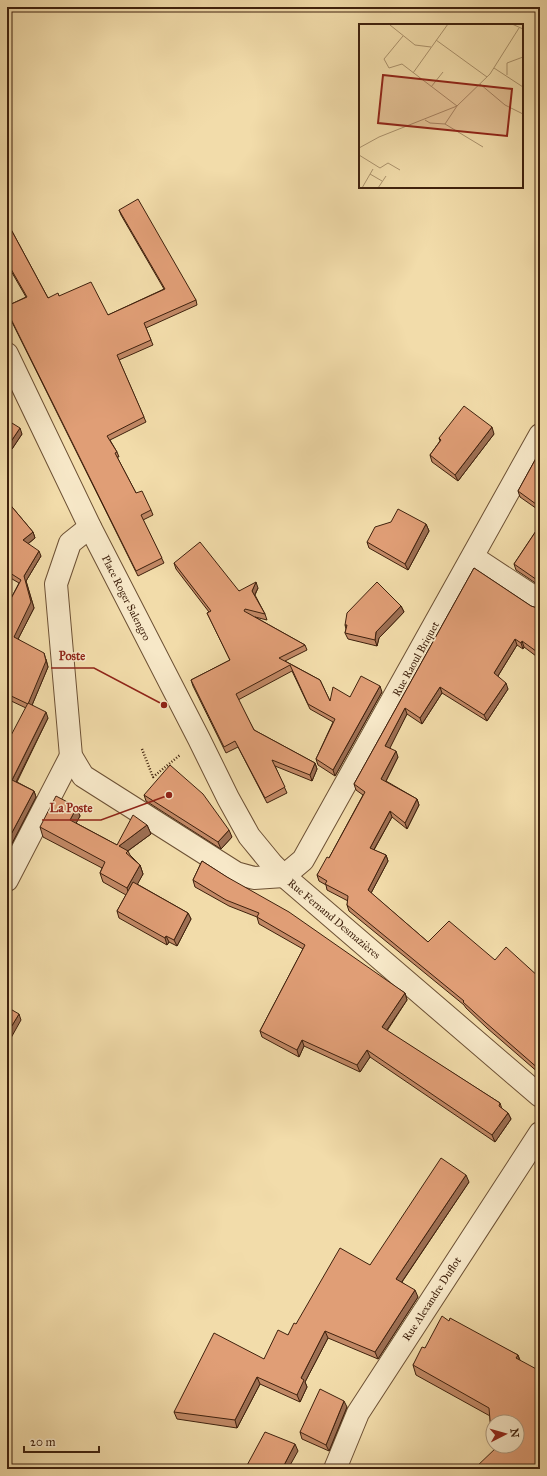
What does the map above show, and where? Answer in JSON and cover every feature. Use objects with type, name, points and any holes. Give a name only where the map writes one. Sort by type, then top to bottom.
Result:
[{"type":"street","name":"Place Roger Salengro","points":[[7,354],[90,527],[228,798],[249,836],[284,876]]},
{"type":"street","name":"Rue Raoul Briquet","points":[[284,876],[303,860],[540,435]]},
{"type":"street","points":[[7,880],[71,756],[56,584],[70,543],[90,527]]},
{"type":"street","points":[[473,557],[540,601]]},
{"type":"street","name":"Rue Fernand Desmazières","points":[[71,756],[83,776],[236,873],[254,878],[284,876],[540,1096]]},
{"type":"street","name":"Rue Alexandre Duflot","points":[[335,1469],[358,1413],[540,1133]]},
{"type":"path","points":[[142,749],[153,777],[199,739]]},
{"type":"building","points":[[138,199],[196,300],[144,323],[151,340],[117,355],[144,417],[107,436],[117,452],[115,453],[136,493],[142,491],[151,510],[141,515],[162,558],[136,571],[7,311],[7,306],[27,297],[7,262],[7,222],[48,298],[58,293],[59,296],[91,282],[108,315],[165,289],[119,210]]},
{"type":"building","points":[[464,406],[492,427],[455,475],[430,455],[441,440],[439,438]]},
{"type":"building","points":[[7,420],[20,428],[10,443],[7,441]]},
{"type":"building","points":[[540,451],[540,507],[518,491]]},
{"type":"building","points":[[7,501],[33,532],[23,540],[39,551],[24,576],[31,602],[14,637],[44,653],[46,661],[28,704],[7,694],[7,655],[11,645],[7,642],[7,606],[21,580],[7,571]]},
{"type":"building","points":[[398,509],[426,524],[405,564],[367,542],[375,527],[391,522]]},
{"type":"building","points":[[540,525],[540,582],[514,564]]},
{"type":"building","points":[[200,542],[239,591],[256,582],[252,591],[265,614],[245,609],[244,611],[305,645],[279,658],[320,680],[330,701],[333,687],[350,697],[361,676],[380,686],[333,770],[316,759],[335,719],[308,704],[290,665],[236,694],[254,730],[315,763],[310,775],[272,760],[285,787],[265,798],[235,741],[224,747],[191,680],[230,660],[207,613],[211,611],[174,563]]},
{"type":"building","points":[[474,568],[531,606],[537,608],[540,607],[540,654],[522,641],[521,643],[515,639],[494,673],[506,683],[484,715],[440,687],[420,718],[405,708],[385,746],[396,751],[381,779],[417,799],[405,823],[390,811],[370,848],[386,855],[368,890],[428,942],[449,921],[495,960],[506,947],[540,978],[540,1070],[485,1022],[463,1002],[464,1001],[347,905],[348,896],[325,884],[327,881],[317,875],[327,857],[329,858],[365,792],[354,784]]},
{"type":"building","points":[[377,582],[401,606],[376,632],[375,640],[345,633],[347,613]]},
{"type":"building","points":[[28,703],[46,712],[12,780],[34,791],[7,842],[7,743]]},
{"type":"building","points":[[170,765],[203,794],[229,830],[218,842],[144,795]]},
{"type":"building","points":[[56,796],[77,807],[70,820],[117,845],[133,815],[147,825],[119,846],[128,851],[126,853],[140,865],[127,888],[100,873],[105,862],[40,827]]},
{"type":"building","points":[[202,861],[289,912],[405,993],[382,1027],[500,1103],[499,1106],[508,1113],[492,1135],[367,1050],[357,1065],[302,1040],[297,1050],[260,1031],[305,945],[257,917],[259,913],[226,900],[193,880]]},
{"type":"building","points":[[133,882],[188,913],[174,940],[166,936],[165,938],[117,911]]},
{"type":"building","points":[[7,1007],[19,1014],[7,1034]]},
{"type":"building","points":[[441,1158],[466,1175],[396,1279],[415,1290],[375,1352],[325,1331],[301,1378],[304,1380],[297,1395],[257,1377],[235,1420],[174,1412],[214,1333],[264,1359],[278,1330],[288,1335],[294,1323],[296,1324],[340,1248],[370,1265]]},
{"type":"building","points":[[442,1316],[449,1321],[450,1318],[518,1355],[516,1358],[540,1371],[540,1469],[474,1469],[490,1454],[525,1454],[525,1414],[490,1414],[489,1408],[413,1365],[422,1347],[425,1348]]},
{"type":"building","points":[[320,1389],[344,1401],[326,1445],[300,1432]]},
{"type":"building","points":[[265,1432],[295,1444],[282,1469],[245,1469]]},
{"type":"place","name":"Poste","points":[[164,705]]},
{"type":"place","name":"La Poste","points":[[169,795]]}]
